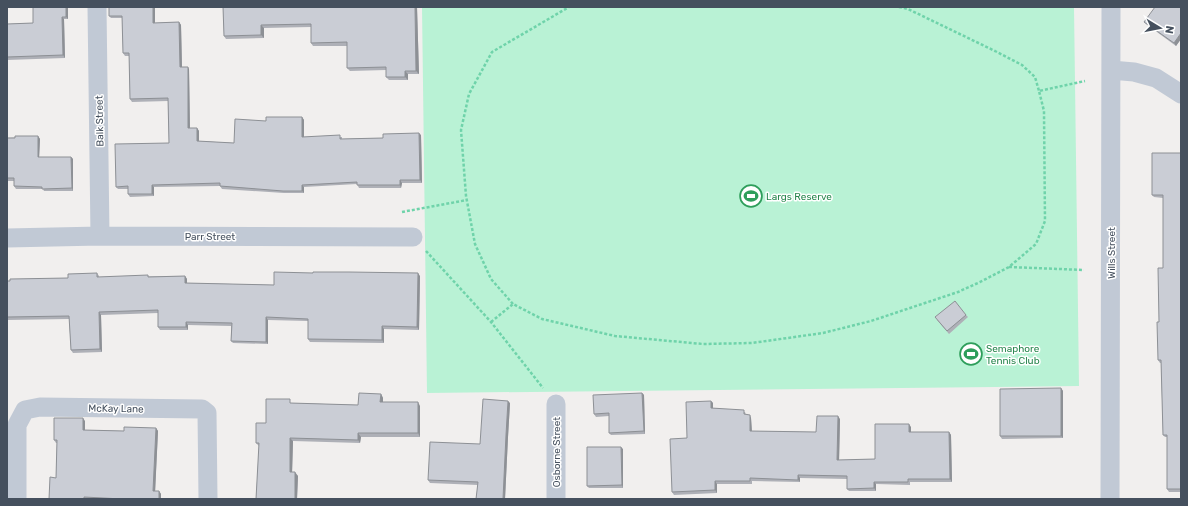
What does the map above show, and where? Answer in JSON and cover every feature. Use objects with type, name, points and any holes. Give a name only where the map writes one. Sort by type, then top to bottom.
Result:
[{"type":"street","name":"Balk Street","points":[[97,7],[100,236]]},
{"type":"street","name":"Wills Street","points":[[1110,499],[1112,7]]},
{"type":"street","points":[[1111,70],[1134,72],[1156,78],[1181,94]]},
{"type":"street","name":"Parr Street","points":[[7,238],[100,236],[413,237]]},
{"type":"street","name":"Osborne Street","points":[[556,404],[556,499]]},
{"type":"street","name":"McKay Lane","points":[[17,499],[17,425],[24,410],[40,407],[202,409],[207,413],[208,499]]},
{"type":"path","points":[[569,7],[492,52],[469,94],[461,130],[467,200],[475,244],[491,279],[513,304],[542,319],[615,336],[703,344],[752,343],[823,333],[871,321],[958,292],[980,282],[1009,266],[1036,244],[1045,221],[1044,111],[1035,77],[1022,65],[995,51],[908,9],[898,7]]},
{"type":"path","points":[[1039,91],[1085,81]]},
{"type":"path","points":[[402,212],[467,200]]},
{"type":"path","points":[[413,237],[491,322],[556,404]]},
{"type":"path","points":[[1009,266],[1084,270]]},
{"type":"path","points":[[491,322],[513,304]]},
{"type":"green space","name":"Largs Reserve","points":[[422,7],[1074,7],[1079,386],[427,393]]},
{"type":"building","points":[[33,7],[66,7],[66,17],[62,17],[63,55],[7,57],[7,24],[33,23]]},
{"type":"building","points":[[109,7],[153,7],[153,23],[179,22],[180,67],[188,67],[188,128],[197,128],[197,141],[234,143],[235,119],[266,121],[266,117],[302,117],[302,137],[340,135],[340,139],[383,138],[383,134],[419,133],[420,180],[400,180],[400,185],[357,185],[357,182],[302,185],[302,191],[220,186],[220,183],[152,185],[152,194],[128,194],[128,186],[116,187],[115,144],[169,143],[168,98],[130,99],[129,53],[123,53],[122,16],[109,16]]},
{"type":"building","points":[[223,7],[415,7],[416,71],[405,71],[405,77],[386,77],[386,67],[347,68],[347,42],[311,43],[311,24],[261,25],[261,35],[224,36]]},
{"type":"building","points":[[1155,7],[1181,7],[1181,33],[1174,43],[1144,22]]},
{"type":"building","points":[[15,136],[38,136],[38,157],[71,157],[72,188],[42,189],[42,187],[14,186],[14,178],[7,178],[7,138],[15,138]]},
{"type":"building","points":[[1152,153],[1181,153],[1181,489],[1167,489],[1167,435],[1163,435],[1161,360],[1158,360],[1157,322],[1159,322],[1158,268],[1163,268],[1163,195],[1152,195]]},
{"type":"building","points":[[274,272],[418,273],[417,327],[382,326],[382,340],[308,339],[308,319],[266,317],[266,342],[231,341],[232,323],[186,322],[186,327],[158,327],[158,310],[99,312],[100,349],[71,350],[69,316],[7,317],[7,281],[10,281],[10,279],[68,278],[68,274],[97,273],[97,277],[148,275],[148,277],[185,276],[185,283],[274,285]]},
{"type":"building","points":[[955,301],[966,315],[947,331],[935,317]]},
{"type":"building","points":[[1061,388],[1061,436],[1000,436],[1000,389]]},
{"type":"building","points":[[359,393],[381,394],[380,402],[418,402],[418,433],[358,433],[358,440],[290,438],[290,472],[295,472],[295,499],[256,499],[259,443],[256,443],[256,423],[266,423],[266,399],[290,399],[290,403],[358,405]]},
{"type":"building","points":[[642,393],[644,431],[609,433],[609,413],[594,414],[593,395]]},
{"type":"building","points":[[483,399],[508,401],[503,499],[476,499],[478,482],[428,480],[430,442],[480,444]]},
{"type":"building","points":[[711,401],[711,408],[744,410],[744,414],[750,415],[750,431],[816,432],[817,416],[838,416],[837,460],[875,459],[875,424],[909,424],[909,432],[949,432],[950,479],[908,479],[908,482],[874,482],[874,488],[847,489],[847,476],[798,475],[798,480],[750,478],[750,481],[715,481],[715,490],[672,492],[670,439],[687,438],[686,402]]},
{"type":"building","points":[[54,418],[83,418],[83,430],[124,431],[124,427],[156,428],[153,491],[159,491],[159,499],[84,497],[84,499],[49,499],[50,477],[56,478],[57,440],[54,440]]},
{"type":"building","points":[[587,447],[621,447],[622,485],[587,486]]},
{"type":"place","name":"Largs Reserve","points":[[751,196]]},
{"type":"place","name":"Semaphore Tennis Club","points":[[971,354]]}]
